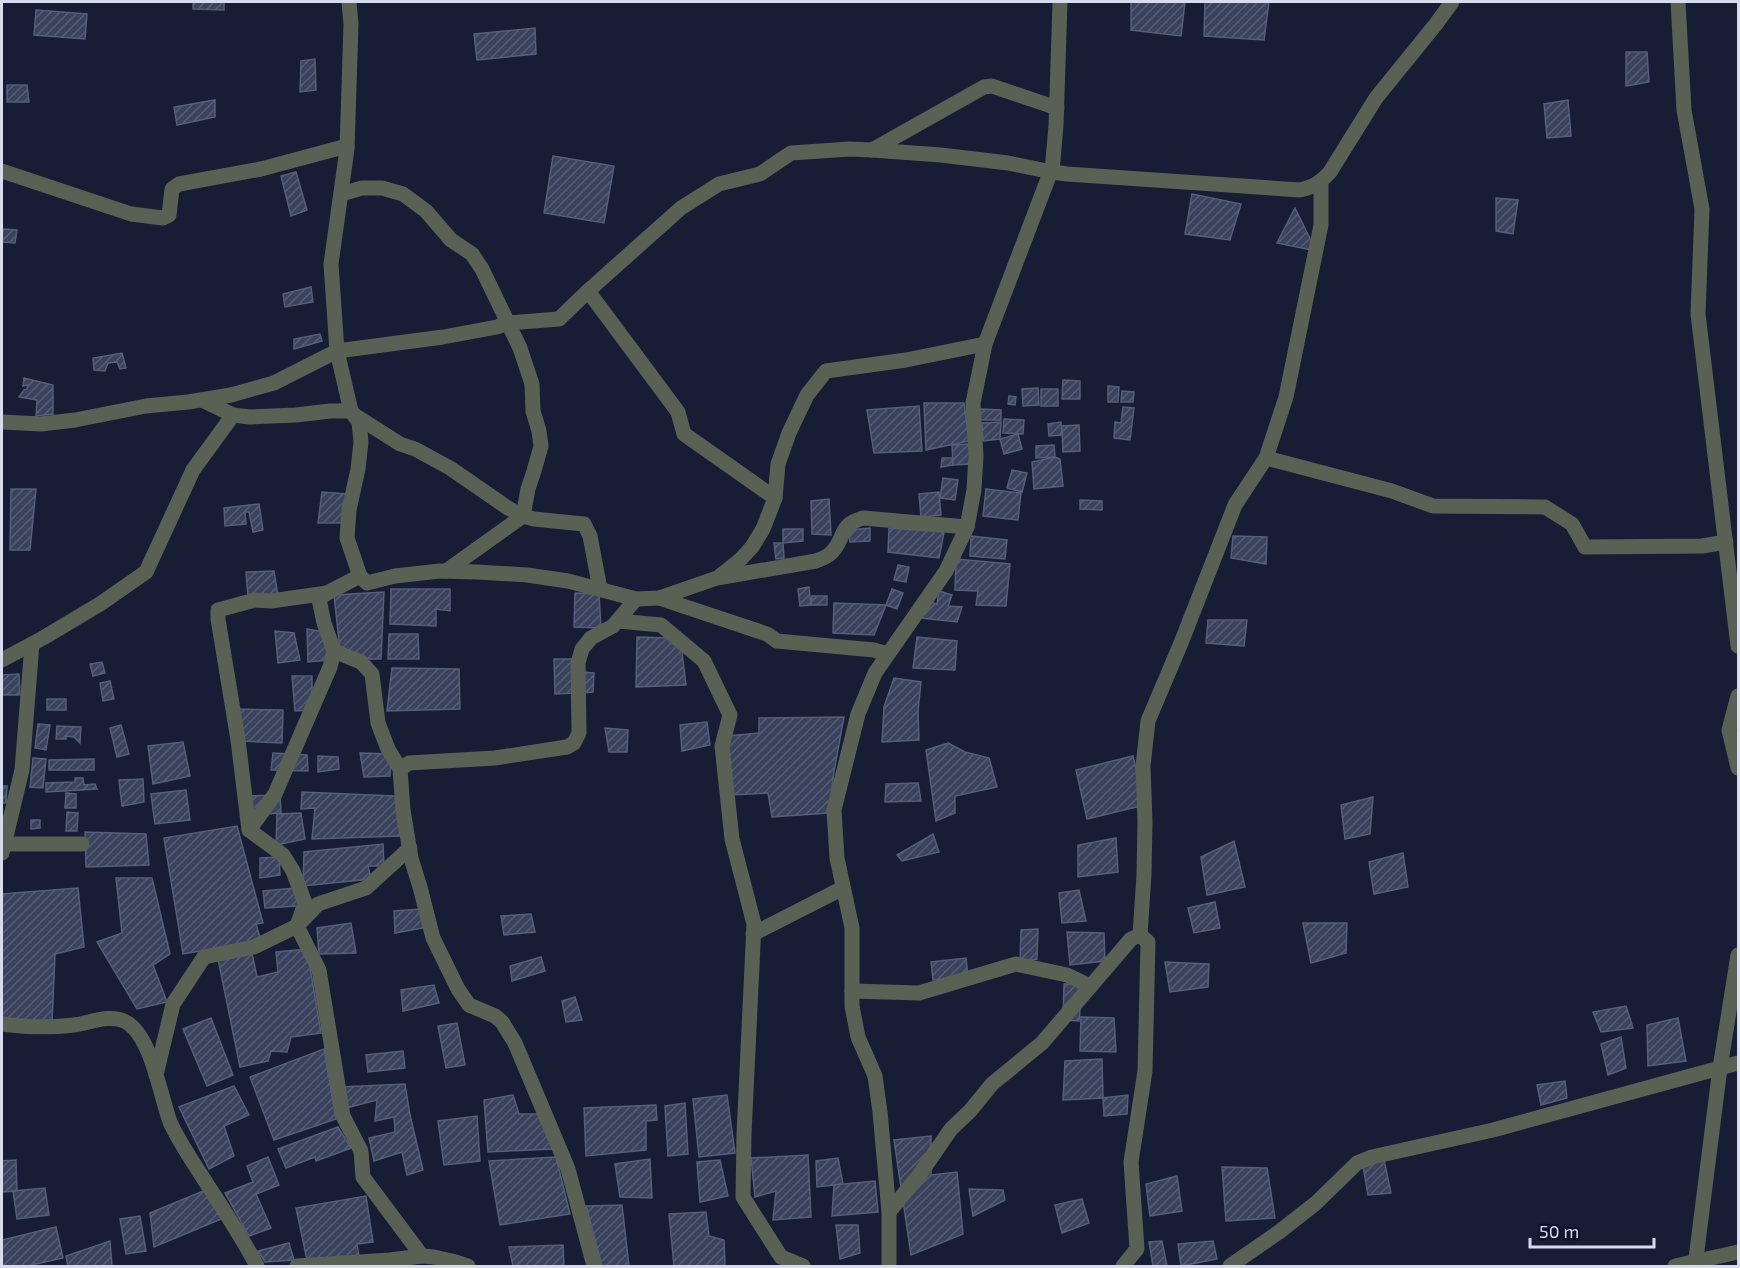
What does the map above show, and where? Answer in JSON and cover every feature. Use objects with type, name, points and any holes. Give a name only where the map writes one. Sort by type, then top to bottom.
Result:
[{"type":"street","points":[[349,2],[351,24],[347,146],[331,264],[337,351],[353,413],[361,428],[358,469],[349,510],[347,538],[360,576],[367,583],[396,576],[446,572],[527,575],[568,581],[636,599],[659,598],[717,578],[816,561],[831,554],[848,524],[863,518],[967,526]]},
{"type":"street","points":[[889,1266],[889,1212],[875,1076],[858,1037],[852,1006],[852,927],[837,858],[834,810],[858,714],[875,673],[946,571],[967,526],[974,490],[974,403],[985,344],[1052,172],[1057,108],[1060,2]]},
{"type":"street","points":[[2,422],[41,424],[75,420],[146,406],[231,395],[274,383],[337,351],[443,337],[508,323],[559,319],[681,208],[719,184],[760,174],[791,153],[850,148],[1008,163],[1052,172],[1300,190],[1311,187],[1322,181],[1330,172],[1376,98],[1452,2]]},
{"type":"street","points":[[1678,2],[1684,110],[1702,209],[1698,314],[1726,542],[1734,573],[1738,646]]},
{"type":"street","points":[[872,150],[984,87],[992,86],[1010,91],[1057,108]]},
{"type":"street","points":[[2,171],[131,214],[163,218],[170,215],[172,189],[179,184],[261,169],[347,146]]},
{"type":"street","points":[[1140,935],[1145,821],[1143,766],[1148,720],[1181,643],[1234,505],[1266,458],[1286,397],[1321,225],[1322,181]]},
{"type":"street","points":[[341,194],[362,188],[382,188],[403,194],[426,211],[451,240],[472,254],[482,269],[520,348],[532,384],[533,411],[541,446],[528,489],[523,516],[446,572]]},
{"type":"street","points":[[588,291],[678,412],[684,434],[775,498]]},
{"type":"street","points":[[717,578],[739,561],[752,547],[763,529],[775,498],[778,464],[789,433],[807,395],[826,371],[906,360],[985,344]]},
{"type":"street","points":[[202,400],[232,416],[296,415],[330,411],[353,413],[400,444],[415,449],[450,468],[523,516],[584,524],[590,536],[600,589]]},
{"type":"street","points":[[2,660],[100,604],[146,572],[193,470],[232,416]]},
{"type":"street","points":[[1266,458],[1392,491],[1433,506],[1545,507],[1572,524],[1585,547],[1702,546],[1726,542]]},
{"type":"street","points":[[1702,546],[1734,573]]},
{"type":"street","points":[[249,830],[275,794],[330,667],[334,651],[324,623],[319,599],[360,576]]},
{"type":"street","points":[[327,593],[271,602],[255,600],[218,610],[218,619],[238,740],[249,830],[283,855],[293,871],[305,903],[297,926],[319,970],[343,1116],[360,1151],[363,1177],[422,1256]]},
{"type":"street","points":[[659,598],[767,634],[777,640],[874,650],[888,654]]},
{"type":"street","points":[[400,768],[409,763],[495,758],[549,751],[574,743],[579,733],[578,663],[582,649],[591,638],[619,621],[636,599]]},
{"type":"street","points":[[619,621],[661,625],[704,661],[730,715],[723,746],[732,839],[754,924],[743,1197],[781,1257],[803,1266]]},
{"type":"street","points":[[32,644],[22,771],[3,848],[82,844]]},
{"type":"street","points":[[334,651],[361,662],[372,674],[378,723],[388,749],[400,768],[403,810],[410,848],[433,938],[458,989],[469,1005],[495,1016],[502,1022],[515,1043],[568,1169],[593,1266]]},
{"type":"street","points":[[1738,701],[1729,730],[1738,768]]},
{"type":"street","points":[[156,1076],[173,1004],[204,957],[254,947],[297,926],[318,903],[366,888],[410,848]]},
{"type":"street","points":[[753,934],[843,888]]},
{"type":"street","points":[[889,1212],[920,1174],[951,1129],[992,1084],[1042,1043],[1131,939],[1140,935]]},
{"type":"street","points":[[1138,1266],[1131,1162],[1145,1071],[1148,942],[1140,935]]},
{"type":"street","points":[[1695,1264],[1719,1068],[1738,955]]},
{"type":"street","points":[[852,991],[919,993],[1016,964],[1067,975],[1090,986]]},
{"type":"street","points":[[2,1024],[75,1025],[97,1019],[121,1019],[132,1025],[152,1060],[171,1123],[257,1266]]},
{"type":"street","points":[[1230,1266],[1316,1203],[1357,1163],[1372,1157],[1492,1130],[1738,1064]]},
{"type":"street","points":[[1123,1266],[1137,1249]]},
{"type":"street","points":[[1675,1266],[1695,1264],[1738,1252]]},
{"type":"street","points":[[297,1266],[422,1256],[445,1259],[468,1266]]},
{"type":"building","points":[[193,2],[224,2],[224,10],[193,9]]},
{"type":"building","points":[[1131,2],[1185,2],[1181,36],[1131,30]]},
{"type":"building","points":[[1205,2],[1269,2],[1264,40],[1204,36]]},
{"type":"building","points":[[36,10],[87,14],[85,39],[34,35]]},
{"type":"building","points":[[535,28],[536,54],[477,60],[474,34]]},
{"type":"building","points":[[1626,52],[1647,52],[1649,82],[1626,86]]},
{"type":"building","points":[[315,59],[316,90],[300,92],[301,61]]},
{"type":"building","points":[[7,85],[27,85],[29,102],[7,102]]},
{"type":"building","points":[[215,100],[215,117],[177,125],[174,107]]},
{"type":"building","points":[[1568,100],[1571,136],[1547,138],[1544,104]]},
{"type":"building","points":[[553,156],[614,166],[604,223],[544,213]]},
{"type":"building","points":[[296,172],[307,210],[291,216],[281,176]]},
{"type":"building","points":[[1192,194],[1241,204],[1230,240],[1185,234]]},
{"type":"building","points":[[1496,198],[1518,200],[1513,234],[1496,231]]},
{"type":"building","points":[[1295,208],[1316,251],[1277,243]]},
{"type":"building","points":[[2,229],[17,230],[15,243],[2,242]]},
{"type":"building","points":[[311,287],[313,302],[285,307],[283,294]]},
{"type":"building","points":[[320,334],[322,341],[294,349],[294,339]]},
{"type":"building","points":[[122,353],[126,368],[120,369],[117,362],[108,363],[105,371],[94,370],[93,358]]},
{"type":"building","points":[[24,378],[53,385],[53,414],[36,416],[37,400],[19,397],[27,389],[28,385],[23,386]]},
{"type":"building","points":[[1063,380],[1080,381],[1080,399],[1062,399]]},
{"type":"building","points":[[1108,386],[1119,387],[1118,402],[1108,402]]},
{"type":"building","points":[[1038,388],[1039,405],[1023,406],[1022,389]]},
{"type":"building","points":[[1041,389],[1058,389],[1058,406],[1041,406]]},
{"type":"building","points":[[1122,391],[1134,392],[1133,402],[1121,402]]},
{"type":"building","points":[[1009,396],[1016,397],[1015,405],[1008,404]]},
{"type":"building","points":[[924,403],[964,403],[969,441],[926,450]]},
{"type":"building","points":[[919,406],[922,451],[874,453],[867,410]]},
{"type":"building","points":[[1123,407],[1134,408],[1130,440],[1114,438],[1115,422],[1121,423]]},
{"type":"building","points":[[981,409],[1001,410],[1001,420],[980,420]]},
{"type":"building","points":[[1004,419],[1024,420],[1023,434],[1003,433]]},
{"type":"building","points":[[1001,422],[1000,439],[983,441],[982,423]]},
{"type":"building","points":[[1061,422],[1062,435],[1049,436],[1048,424]]},
{"type":"building","points":[[1079,425],[1080,451],[1063,452],[1062,426]]},
{"type":"building","points":[[1018,434],[1022,449],[1004,454],[1000,439]]},
{"type":"building","points":[[970,444],[971,464],[953,465],[952,445]]},
{"type":"building","points":[[1054,445],[1055,457],[1036,458],[1036,446]]},
{"type":"building","points":[[1055,457],[1060,459],[1063,486],[1034,489],[1032,462]]},
{"type":"building","points":[[942,458],[952,458],[953,465],[941,467]]},
{"type":"building","points":[[1012,470],[1027,473],[1022,492],[1007,488]]},
{"type":"building","points":[[943,478],[958,480],[955,500],[940,498]]},
{"type":"building","points":[[11,489],[36,489],[30,550],[10,550]]},
{"type":"building","points":[[986,489],[1021,493],[1018,520],[983,516]]},
{"type":"building","points":[[322,492],[347,494],[348,523],[318,523]]},
{"type":"building","points":[[939,492],[941,515],[921,517],[919,494]]},
{"type":"building","points":[[829,499],[831,535],[812,534],[811,501]]},
{"type":"building","points":[[1080,500],[1102,501],[1102,510],[1080,509]]},
{"type":"building","points":[[259,504],[263,530],[253,532],[249,512],[245,512],[246,524],[225,526],[224,508]]},
{"type":"building","points":[[870,528],[870,541],[850,542],[849,530]]},
{"type":"building","points":[[889,528],[944,532],[939,558],[888,552]]},
{"type":"building","points":[[783,529],[803,529],[803,541],[783,543]]},
{"type":"building","points":[[971,536],[1007,540],[1005,559],[970,556]]},
{"type":"building","points":[[1233,536],[1267,537],[1266,564],[1231,558]]},
{"type":"building","points":[[774,543],[783,543],[784,558],[776,559]]},
{"type":"building","points":[[956,559],[1010,564],[1006,606],[976,605],[978,591],[955,590]]},
{"type":"building","points":[[898,565],[909,567],[906,582],[894,580]]},
{"type":"building","points":[[274,571],[278,596],[248,597],[246,572]]},
{"type":"building","points":[[809,587],[811,605],[800,606],[798,589]]},
{"type":"building","points":[[391,589],[450,589],[450,611],[436,609],[436,626],[390,624]]},
{"type":"building","points":[[892,589],[903,593],[897,609],[886,605]]},
{"type":"building","points":[[939,591],[952,595],[948,606],[962,607],[957,622],[922,618],[925,601],[937,604]]},
{"type":"building","points":[[384,592],[381,659],[341,659],[334,595]]},
{"type":"building","points":[[575,593],[599,594],[601,628],[574,627]]},
{"type":"building","points":[[812,596],[827,596],[827,605],[811,605]]},
{"type":"building","points":[[834,603],[886,605],[874,635],[833,633]]},
{"type":"building","points":[[1208,620],[1247,620],[1244,646],[1206,643]]},
{"type":"building","points":[[307,629],[324,632],[328,660],[308,662]]},
{"type":"building","points":[[275,631],[294,633],[300,660],[278,663]]},
{"type":"building","points":[[389,634],[418,634],[419,659],[388,659]]},
{"type":"building","points":[[637,637],[669,638],[682,652],[686,685],[636,687]]},
{"type":"building","points":[[917,637],[957,641],[955,670],[913,668]]},
{"type":"building","points":[[554,659],[575,659],[576,693],[555,694]]},
{"type":"building","points":[[102,662],[105,673],[93,676],[90,664]]},
{"type":"building","points":[[392,668],[459,669],[460,709],[387,711]]},
{"type":"building","points":[[582,672],[594,673],[593,692],[582,693]]},
{"type":"building","points":[[19,674],[20,695],[2,695],[2,675]]},
{"type":"building","points":[[292,676],[312,676],[312,710],[295,711]]},
{"type":"building","points":[[894,678],[921,682],[918,711],[919,740],[882,742],[884,707]]},
{"type":"building","points":[[110,681],[114,699],[103,701],[100,683]]},
{"type":"building","points":[[47,699],[66,699],[66,710],[47,710]]},
{"type":"building","points":[[236,709],[283,710],[282,743],[241,741]]},
{"type":"building","points":[[844,717],[829,813],[772,817],[768,793],[731,795],[728,736],[759,733],[759,718]]},
{"type":"building","points":[[707,722],[710,745],[682,751],[680,725]]},
{"type":"building","points":[[38,724],[50,725],[46,750],[35,748]]},
{"type":"building","points":[[121,725],[129,754],[117,757],[110,728]]},
{"type":"building","points":[[57,726],[81,727],[80,743],[74,737],[66,736],[66,739],[56,739]]},
{"type":"building","points":[[605,728],[628,730],[627,752],[609,752]]},
{"type":"building","points":[[183,742],[190,776],[153,784],[148,746]]},
{"type":"building","points":[[948,743],[965,752],[989,758],[997,787],[955,796],[955,813],[936,821],[926,750]]},
{"type":"building","points":[[273,753],[307,755],[308,771],[271,770]]},
{"type":"building","points":[[360,753],[391,754],[390,776],[364,777]]},
{"type":"building","points":[[318,756],[338,757],[339,769],[318,772]]},
{"type":"building","points":[[1133,756],[1145,805],[1087,819],[1076,770]]},
{"type":"building","points":[[33,758],[46,759],[43,788],[30,787]]},
{"type":"building","points":[[94,759],[94,770],[49,770],[49,760]]},
{"type":"building","points":[[75,778],[83,778],[84,785],[95,784],[97,789],[46,792],[46,783],[75,782]]},
{"type":"building","points":[[143,779],[144,802],[122,806],[119,780]]},
{"type":"building","points":[[918,783],[921,801],[885,802],[886,784]]},
{"type":"building","points":[[2,786],[7,786],[6,803],[2,803]]},
{"type":"building","points":[[186,790],[190,820],[155,824],[151,794]]},
{"type":"building","points":[[302,792],[395,796],[400,836],[312,839],[315,808],[301,809]]},
{"type":"building","points":[[66,793],[76,794],[76,808],[65,808]]},
{"type":"building","points":[[280,795],[281,813],[250,815],[250,796]]},
{"type":"building","points":[[1373,797],[1370,834],[1345,839],[1341,805]]},
{"type":"building","points":[[67,812],[78,813],[77,831],[66,831]]},
{"type":"building","points":[[301,813],[305,839],[276,845],[277,814]]},
{"type":"building","points":[[31,820],[40,820],[40,828],[31,829]]},
{"type":"building","points":[[237,826],[263,923],[256,924],[261,941],[183,954],[164,838]]},
{"type":"building","points":[[85,832],[146,834],[149,865],[86,867]]},
{"type":"building","points":[[933,834],[939,852],[902,861],[897,855]]},
{"type":"building","points":[[1116,838],[1118,872],[1078,877],[1078,845]]},
{"type":"building","points":[[1234,841],[1245,887],[1207,895],[1201,857]]},
{"type":"building","points":[[383,844],[384,866],[368,866],[371,879],[303,886],[304,852]]},
{"type":"building","points":[[1403,853],[1408,887],[1374,894],[1369,862]]},
{"type":"building","points":[[279,857],[280,875],[260,878],[260,858]]},
{"type":"building","points":[[116,878],[152,878],[170,954],[153,965],[167,1002],[137,1009],[97,942],[122,933]]},
{"type":"building","points":[[78,888],[84,947],[55,954],[52,1023],[2,1020],[2,894]]},
{"type":"building","points":[[295,888],[298,906],[265,908],[263,891]]},
{"type":"building","points":[[1079,890],[1086,921],[1062,923],[1059,893]]},
{"type":"building","points":[[1215,902],[1220,928],[1194,933],[1188,908]]},
{"type":"building","points":[[421,909],[423,928],[395,933],[394,911]]},
{"type":"building","points":[[531,914],[535,932],[504,935],[501,916]]},
{"type":"building","points":[[351,923],[356,953],[319,954],[317,928]]},
{"type":"building","points":[[1303,923],[1347,923],[1346,953],[1311,963]]},
{"type":"building","points":[[1038,929],[1037,959],[1020,962],[1021,930]]},
{"type":"building","points":[[1067,932],[1104,933],[1105,961],[1070,965]]},
{"type":"building","points":[[307,949],[321,1033],[291,1037],[287,1052],[271,1051],[268,1061],[240,1067],[218,959],[252,953],[257,977],[278,972],[276,952]]},
{"type":"building","points":[[541,957],[545,971],[512,981],[510,966]]},
{"type":"building","points":[[966,958],[968,976],[933,980],[931,962]]},
{"type":"building","points":[[1165,962],[1209,964],[1208,987],[1170,992]]},
{"type":"building","points":[[1064,984],[1081,984],[1080,996],[1063,1017]]},
{"type":"building","points":[[434,985],[439,1003],[403,1011],[401,990]]},
{"type":"building","points":[[575,997],[582,1020],[566,1022],[562,1001]]},
{"type":"building","points":[[1081,1000],[1079,1021],[1065,1020]]},
{"type":"building","points":[[1626,1006],[1633,1028],[1601,1032],[1593,1012]]},
{"type":"building","points":[[1081,1017],[1114,1018],[1116,1052],[1080,1051]]},
{"type":"building","points":[[211,1018],[233,1075],[207,1086],[183,1029]]},
{"type":"building","points":[[1678,1018],[1686,1061],[1648,1066],[1647,1025]]},
{"type":"building","points":[[457,1023],[465,1065],[446,1068],[438,1026]]},
{"type":"building","points":[[1621,1037],[1626,1068],[1608,1075],[1601,1044]]},
{"type":"building","points":[[324,1049],[336,1119],[274,1140],[250,1077]]},
{"type":"building","points":[[403,1051],[405,1068],[368,1072],[366,1055]]},
{"type":"building","points":[[1102,1059],[1103,1098],[1063,1100],[1065,1061]]},
{"type":"building","points":[[1565,1081],[1567,1098],[1541,1105],[1537,1085]]},
{"type":"building","points":[[405,1084],[423,1170],[407,1175],[402,1152],[374,1161],[369,1138],[395,1132],[394,1117],[375,1121],[377,1100],[346,1108],[340,1087]]},
{"type":"building","points":[[234,1086],[249,1115],[224,1126],[234,1156],[209,1169],[179,1107]]},
{"type":"building","points":[[513,1095],[519,1114],[540,1114],[553,1149],[488,1152],[484,1100]]},
{"type":"building","points":[[727,1095],[735,1153],[699,1157],[693,1099]]},
{"type":"building","points":[[1128,1095],[1127,1114],[1104,1116],[1103,1098]]},
{"type":"building","points":[[685,1103],[688,1154],[668,1156],[665,1106]]},
{"type":"building","points":[[656,1105],[657,1120],[646,1121],[646,1150],[586,1156],[584,1108]]},
{"type":"building","points":[[477,1116],[480,1161],[444,1165],[438,1121]]},
{"type":"building","points":[[338,1127],[351,1148],[316,1161],[315,1157],[286,1168],[278,1149]]},
{"type":"building","points":[[931,1136],[931,1175],[957,1172],[963,1234],[911,1255],[894,1140]]},
{"type":"building","points":[[808,1155],[811,1217],[773,1220],[776,1191],[755,1197],[751,1158]]},
{"type":"building","points":[[268,1157],[279,1185],[256,1194],[271,1228],[249,1236],[225,1193],[253,1182],[247,1166]]},
{"type":"building","points":[[556,1157],[570,1214],[500,1225],[489,1161]]},
{"type":"building","points":[[838,1158],[843,1184],[817,1187],[816,1161]]},
{"type":"building","points":[[650,1159],[652,1198],[620,1197],[615,1164]]},
{"type":"building","points":[[16,1160],[17,1191],[2,1192],[2,1161]]},
{"type":"building","points":[[720,1160],[728,1196],[700,1202],[697,1162]]},
{"type":"building","points":[[1384,1160],[1391,1193],[1368,1195],[1363,1166]]},
{"type":"building","points":[[1222,1167],[1267,1168],[1275,1218],[1226,1221]]},
{"type":"building","points":[[1177,1176],[1182,1211],[1150,1216],[1146,1184]]},
{"type":"building","points":[[875,1181],[878,1212],[832,1216],[834,1185]]},
{"type":"building","points":[[45,1188],[49,1215],[17,1219],[13,1191]]},
{"type":"building","points":[[208,1189],[221,1219],[154,1247],[150,1213]]},
{"type":"building","points":[[969,1189],[1003,1190],[1005,1200],[973,1216]]},
{"type":"building","points":[[366,1196],[373,1242],[357,1244],[359,1256],[307,1260],[296,1208]]},
{"type":"building","points":[[1082,1199],[1089,1223],[1062,1233],[1055,1205]]},
{"type":"building","points":[[622,1205],[629,1266],[602,1266],[586,1206]]},
{"type":"building","points":[[706,1212],[709,1236],[724,1240],[725,1265],[674,1266],[669,1214]]},
{"type":"building","points":[[140,1216],[146,1251],[126,1254],[120,1219]]},
{"type":"building","points":[[836,1225],[858,1225],[860,1253],[840,1259]]},
{"type":"building","points":[[56,1227],[63,1258],[27,1266],[2,1266],[2,1240]]},
{"type":"building","points":[[110,1241],[112,1266],[68,1266],[66,1256]]},
{"type":"building","points":[[1162,1241],[1167,1266],[1153,1266],[1149,1242]]},
{"type":"building","points":[[1213,1241],[1217,1259],[1181,1266],[1178,1244]]},
{"type":"building","points":[[289,1243],[294,1260],[265,1262],[258,1251]]},
{"type":"building","points":[[563,1245],[564,1266],[513,1266],[509,1247]]}]
